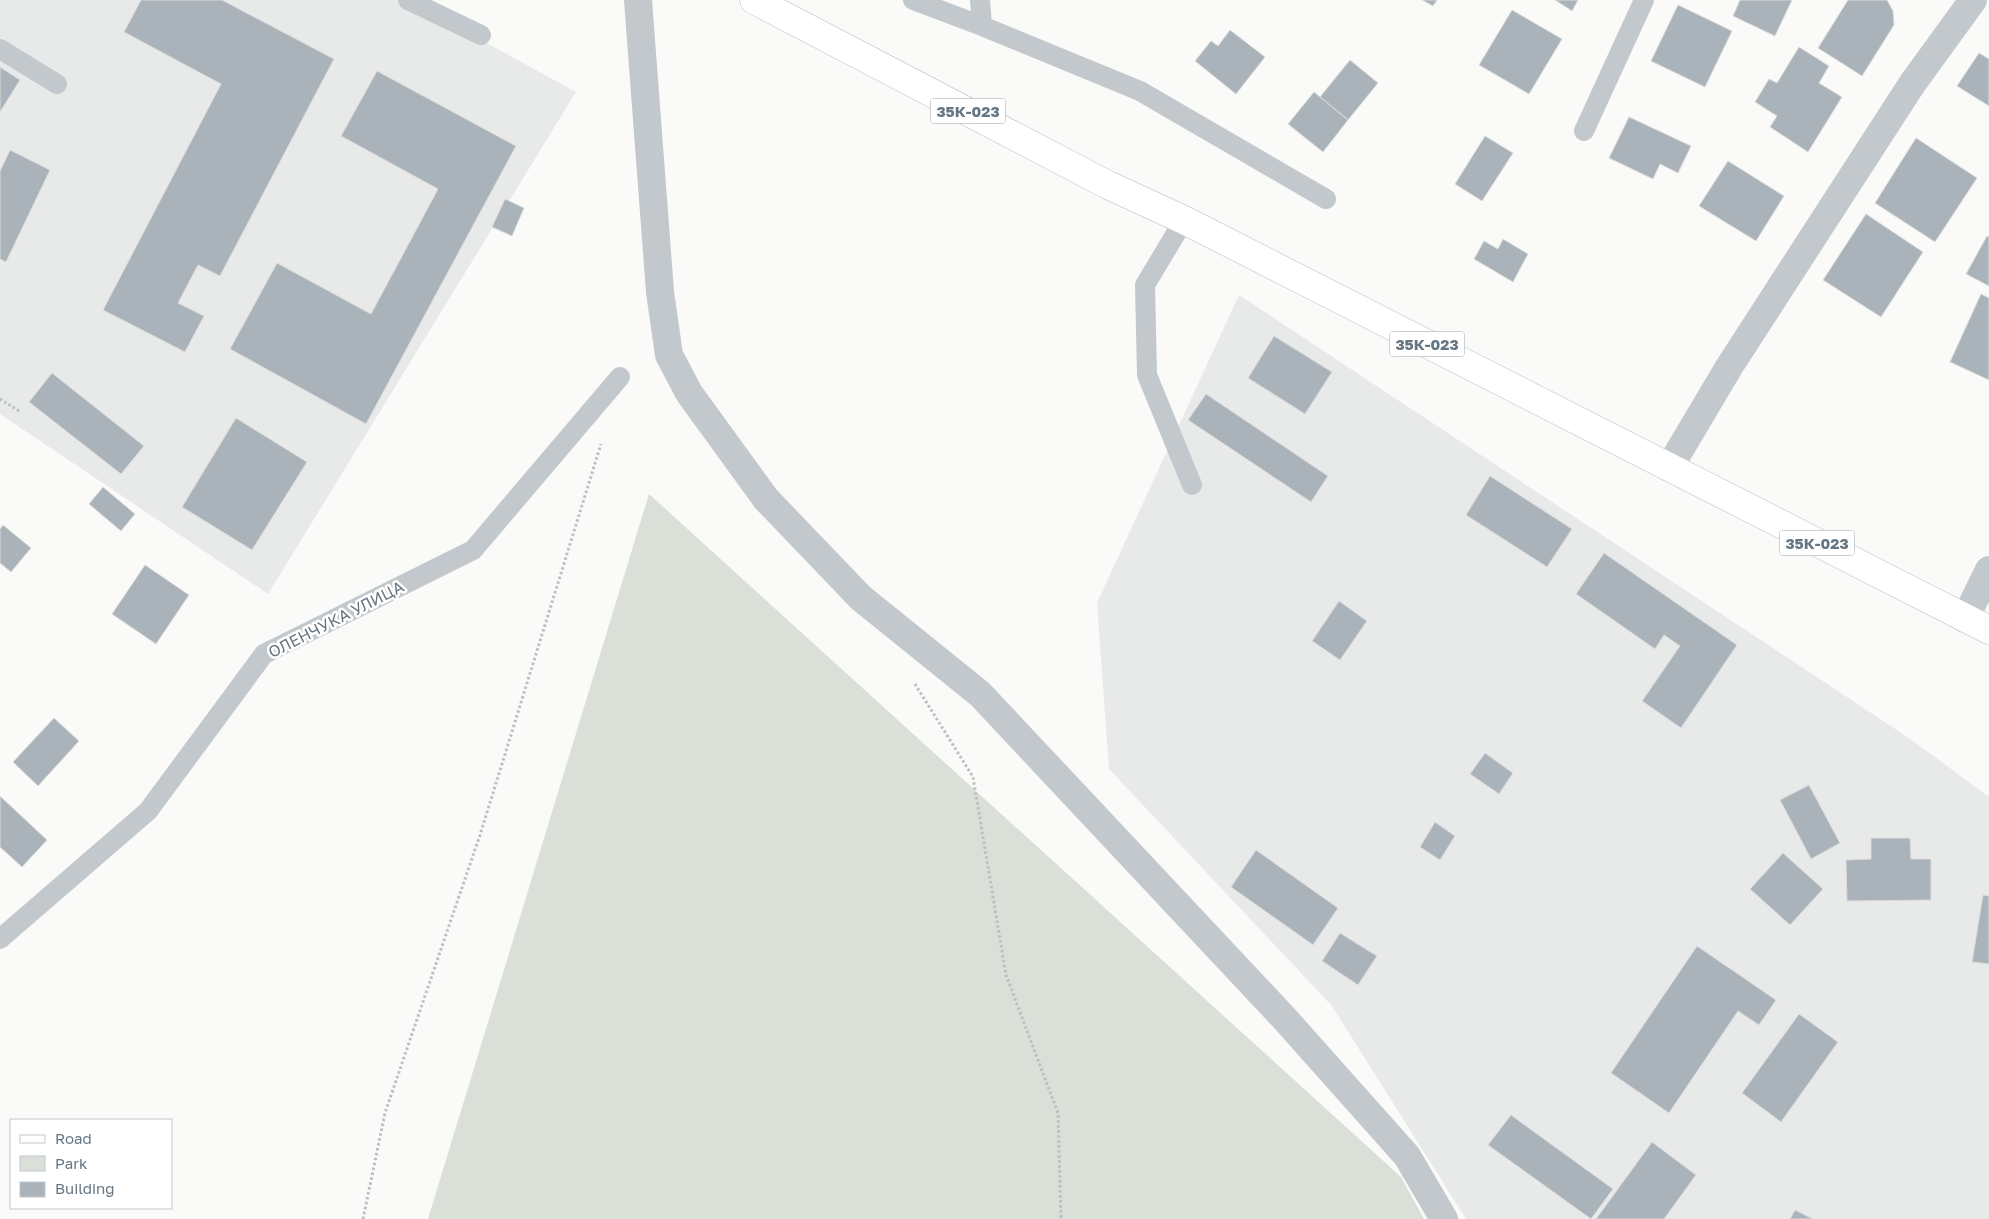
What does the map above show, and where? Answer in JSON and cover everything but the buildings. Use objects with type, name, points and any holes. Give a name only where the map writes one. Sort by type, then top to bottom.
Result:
[{"type":"main road","name":"35К-023","points":[[754,0],[1108,185],[1184,220],[1977,624]]},
{"type":"street","points":[[638,0],[660,292],[669,355],[689,393],[766,499],[861,598],[980,694],[1284,1018],[1407,1156],[1444,1219]]},
{"type":"street","points":[[1669,468],[1729,367],[1890,117],[1973,0]]},
{"type":"street","points":[[1977,624],[1989,570]]},
{"type":"lane","points":[[408,0],[481,35]]},
{"type":"lane","points":[[913,0],[982,26],[1140,91],[1326,199]]},
{"type":"lane","points":[[980,0],[982,26]]},
{"type":"lane","points":[[1584,131],[1644,0]]},
{"type":"lane","points":[[0,49],[57,84]]},
{"type":"lane","points":[[1184,220],[1145,285],[1147,375],[1192,485]]},
{"type":"lane","name":"ОЛЕНЧУКА УЛИЦА","points":[[0,939],[148,811],[264,654],[473,550],[620,377]]},
{"type":"path","points":[[0,399],[19,411]]},
{"type":"path","points":[[364,1219],[385,1113],[480,835],[604,435]]},
{"type":"path","points":[[912,680],[973,777],[1006,975],[1058,1112],[1061,1219]]},
{"type":"shaded area","points":[[0,0],[408,0],[576,92],[268,594],[0,414]]},
{"type":"shaded area","points":[[1239,295],[1909,738],[1989,797],[1989,1219],[1466,1219],[1332,1006],[1109,769],[1097,603]]},
{"type":"green space","points":[[649,494],[1401,1177],[1424,1219],[428,1219]]}]
